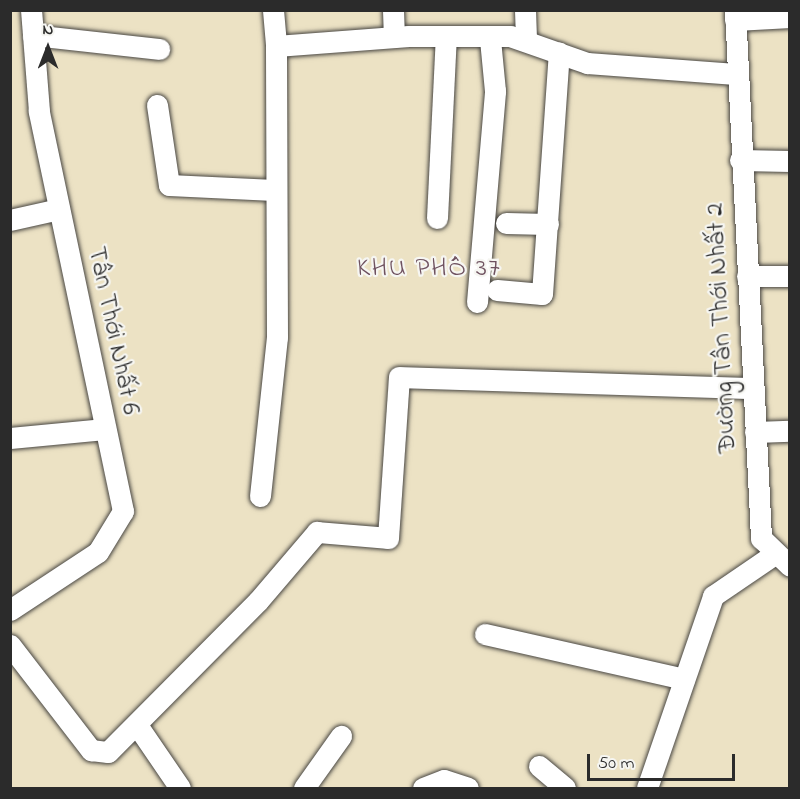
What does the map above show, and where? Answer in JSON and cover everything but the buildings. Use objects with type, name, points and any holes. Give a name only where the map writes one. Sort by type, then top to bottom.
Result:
[{"type":"street","name":"Tân Thới Nhất 6","points":[[10,610],[98,552],[123,512],[39,111],[31,10]]},
{"type":"street","points":[[260,496],[277,337],[274,190],[276,46],[273,10]]},
{"type":"street","points":[[393,10],[394,37]]},
{"type":"street","points":[[525,10],[526,41]]},
{"type":"street","points":[[735,15],[789,16]]},
{"type":"street","name":"Đường Tân Thới Nhất 2","points":[[735,15],[736,74],[761,538],[783,560]]},
{"type":"street","points":[[33,35],[159,49]]},
{"type":"street","points":[[276,46],[394,37],[446,36],[526,41],[599,64],[736,74]]},
{"type":"street","points":[[437,218],[446,36]]},
{"type":"street","points":[[477,302],[495,91],[490,39]]},
{"type":"street","points":[[497,290],[542,294],[560,53]]},
{"type":"street","points":[[157,105],[169,185],[274,190]]},
{"type":"street","points":[[741,160],[789,160]]},
{"type":"street","points":[[10,220],[59,209]]},
{"type":"street","points":[[506,223],[548,225]]},
{"type":"street","points":[[747,276],[789,276]]},
{"type":"street","points":[[10,645],[91,750],[108,752],[137,725],[317,531],[388,538],[399,377],[753,388]]},
{"type":"street","points":[[10,438],[105,429]]},
{"type":"street","points":[[755,432],[789,431]]},
{"type":"street","points":[[647,789],[713,596],[783,560]]},
{"type":"street","points":[[485,634],[684,679]]},
{"type":"street","points":[[137,725],[180,789]]},
{"type":"street","points":[[304,789],[341,736]]},
{"type":"street","points":[[539,766],[565,789]]},
{"type":"street","points":[[423,789],[444,780],[468,789]]},
{"type":"district","name":"KHU PHỐ 37","points":[[429,269]]}]
